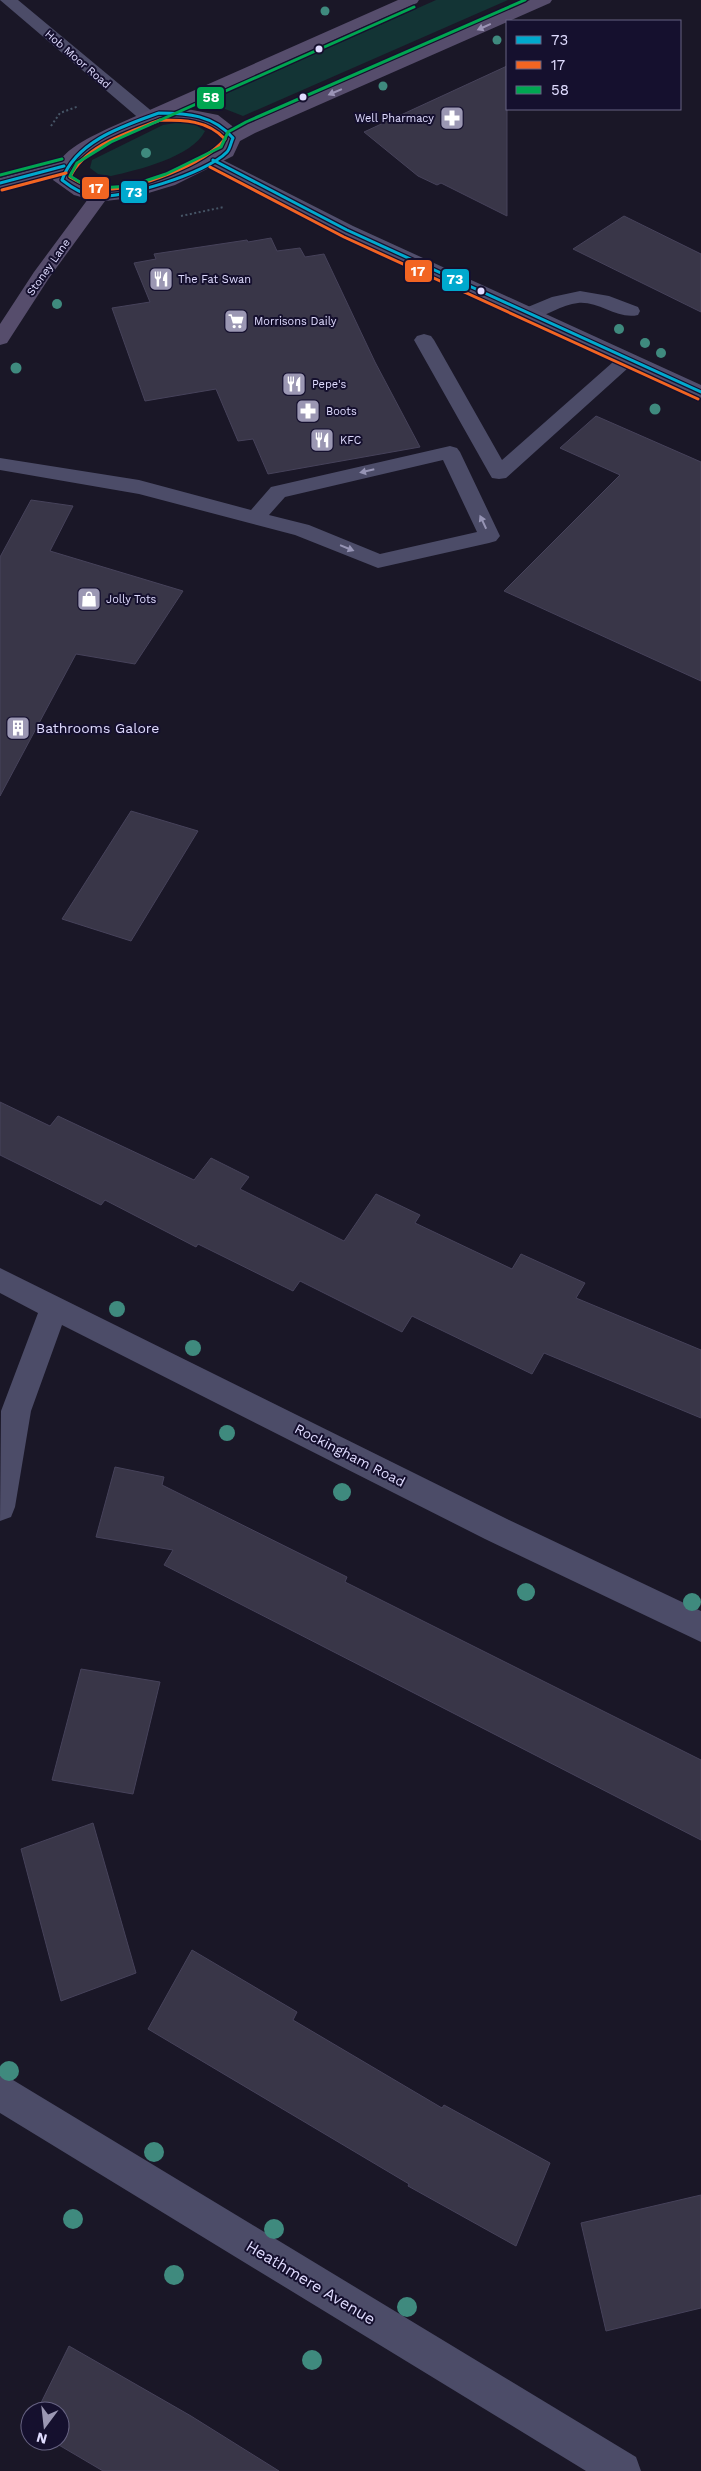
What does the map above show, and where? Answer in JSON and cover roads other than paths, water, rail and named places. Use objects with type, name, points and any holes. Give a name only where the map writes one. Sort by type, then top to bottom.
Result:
[{"type":"main road","points":[[411,0],[154,115],[83,149],[64,166],[61,175],[68,185],[99,196],[125,194],[169,181],[227,152],[233,138],[544,0]]},
{"type":"main road","points":[[154,115],[183,113],[204,116],[221,123],[229,130],[233,138]]},
{"type":"main road","name":"Stoney Lane","points":[[0,340],[41,276],[99,196]]},
{"type":"street","name":"Hob Moor Road","points":[[8,0],[154,115]]},
{"type":"street","points":[[213,160],[347,230],[701,392]]},
{"type":"street","points":[[0,183],[64,166]]},
{"type":"street","points":[[530,313],[564,298],[583,295],[601,298],[632,311]]},
{"type":"street","points":[[424,340],[499,473],[628,359]]},
{"type":"street","points":[[0,464],[139,487],[255,518],[302,530],[378,561],[489,536],[450,452],[278,492],[255,518]]},
{"type":"street","name":"Rockingham Road","points":[[0,1280],[479,1520],[701,1627]]},
{"type":"street","points":[[0,1507],[16,1411],[54,1307]]},
{"type":"street","name":"Heathmere Avenue","points":[[0,2093],[622,2471]]},
{"type":"place","name":"Well Pharmacy","points":[[452,118]]},
{"type":"place","name":"The Fat Swan","points":[[161,279]]},
{"type":"place","name":"Morrisons Daily","points":[[236,321]]},
{"type":"place","name":"Pepe's","points":[[294,384]]},
{"type":"place","name":"Boots","points":[[308,411]]},
{"type":"place","name":"KFC","points":[[322,440]]},
{"type":"place","name":"Jolly Tots","points":[[89,599]]},
{"type":"place","name":"Bathrooms Galore","points":[[18,728]]}]
